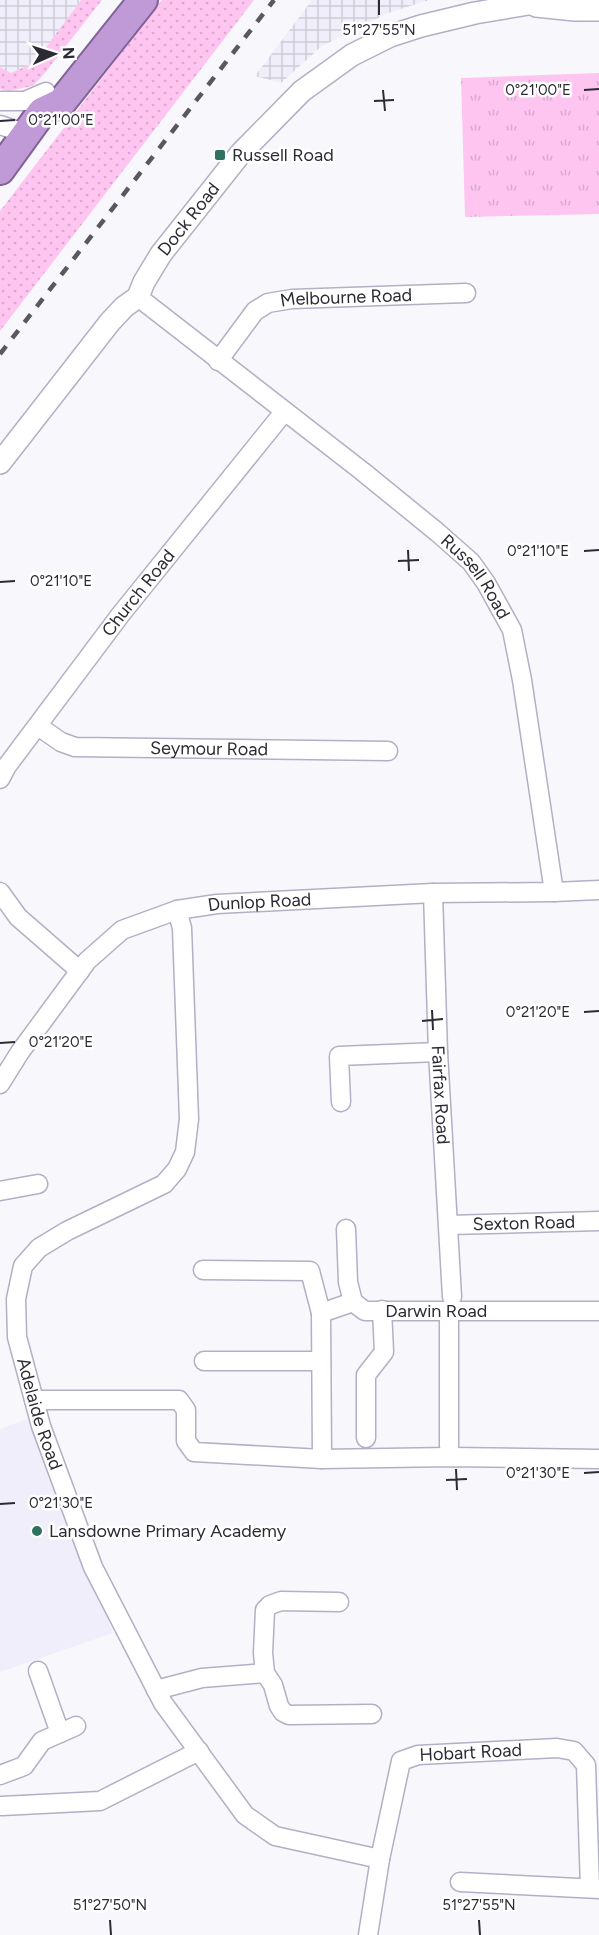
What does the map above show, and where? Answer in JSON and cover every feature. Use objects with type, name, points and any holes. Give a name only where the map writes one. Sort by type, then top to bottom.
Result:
[{"type":"highway","points":[[0,170],[29,116],[119,0]]},
{"type":"highway","points":[[29,116],[61,103],[143,0]]},
{"type":"street","name":"Dock Road","points":[[0,463],[110,322],[124,307],[138,297],[161,254],[189,216],[241,153],[303,91],[352,55],[390,36],[475,13],[552,0]]},
{"type":"street","name":"Dock Road","points":[[530,5],[599,10]]},
{"type":"street","points":[[0,101],[25,101],[29,116]]},
{"type":"street","name":"Melbourne Road","points":[[218,361],[255,311],[268,303],[292,299],[466,292]]},
{"type":"street","name":"Russell Road","points":[[138,297],[362,471],[471,562],[497,601],[512,630],[522,680],[554,892]]},
{"type":"street","name":"Church Road","points":[[0,779],[7,766],[121,614],[284,412]]},
{"type":"street","name":"Seymour Road","points":[[38,726],[61,742],[75,747],[388,751]]},
{"type":"street","name":"Dunlop Road","points":[[0,1084],[20,1052],[87,961],[122,930],[177,910],[217,904],[433,893],[599,890]]},
{"type":"street","name":"Fairfax Road","points":[[433,893],[438,1052],[448,1225],[449,1446]]},
{"type":"street","points":[[1,896],[18,917],[80,971]]},
{"type":"street","name":"Adelaide Road","points":[[177,910],[182,928],[189,1119],[185,1152],[177,1169],[164,1184],[67,1231],[39,1248],[23,1266],[16,1299],[17,1337],[41,1426],[93,1567],[162,1703],[245,1815],[275,1836],[380,1859]]},
{"type":"street","points":[[341,1102],[339,1056],[438,1052]]},
{"type":"street","points":[[0,1191],[38,1184]]},
{"type":"street","name":"Sexton Road","points":[[448,1225],[599,1221]]},
{"type":"street","points":[[321,1313],[353,1302],[348,1282],[346,1229]]},
{"type":"street","points":[[202,1270],[310,1271],[321,1313],[322,1459]]},
{"type":"street","name":"Darwin Road","points":[[353,1302],[365,1311],[450,1304],[599,1311]]},
{"type":"street","points":[[366,1438],[366,1375],[384,1352],[382,1310]]},
{"type":"street","points":[[204,1361],[321,1361]]},
{"type":"street","points":[[34,1400],[178,1400],[186,1410],[186,1441],[194,1452],[322,1459],[450,1457],[599,1459]]},
{"type":"street","points":[[339,1602],[281,1601],[270,1605],[266,1610],[263,1627],[265,1673],[273,1685],[282,1712],[289,1715],[372,1714]]},
{"type":"street","points":[[0,1775],[24,1766],[42,1741],[68,1730],[38,1671]]},
{"type":"street","points":[[156,1690],[202,1678],[265,1673]]},
{"type":"street","name":"Hobart Road","points":[[368,1935],[380,1859],[401,1761],[418,1755],[557,1748],[574,1751],[586,1765],[594,1889],[460,1882]]},
{"type":"street","points":[[2,1806],[100,1801],[198,1751]]},
{"type":"shaded area","points":[[0,0],[81,0],[44,50],[29,65],[11,73],[0,88]]},
{"type":"shaded area","points":[[312,0],[429,0],[388,13],[322,46],[281,83],[255,76]]},
{"type":"shaded area","name":"Lansdowne Primary Academy","points":[[32,1417],[113,1633],[0,1672],[0,1429]]},
{"type":"green space","points":[[81,0],[102,0],[44,74],[33,86],[8,91],[0,89],[0,67],[11,73],[29,65],[44,50]]},
{"type":"green space","points":[[162,0],[254,0],[0,331],[0,211]]},
{"type":"green space","points":[[599,73],[599,214],[465,217],[461,78]]},
{"type":"railway","points":[[0,354],[274,0]]},
{"type":"place","name":"Russell Road","points":[[220,155]]},
{"type":"place","name":"Lansdowne Primary Academy","points":[[37,1531]]}]
